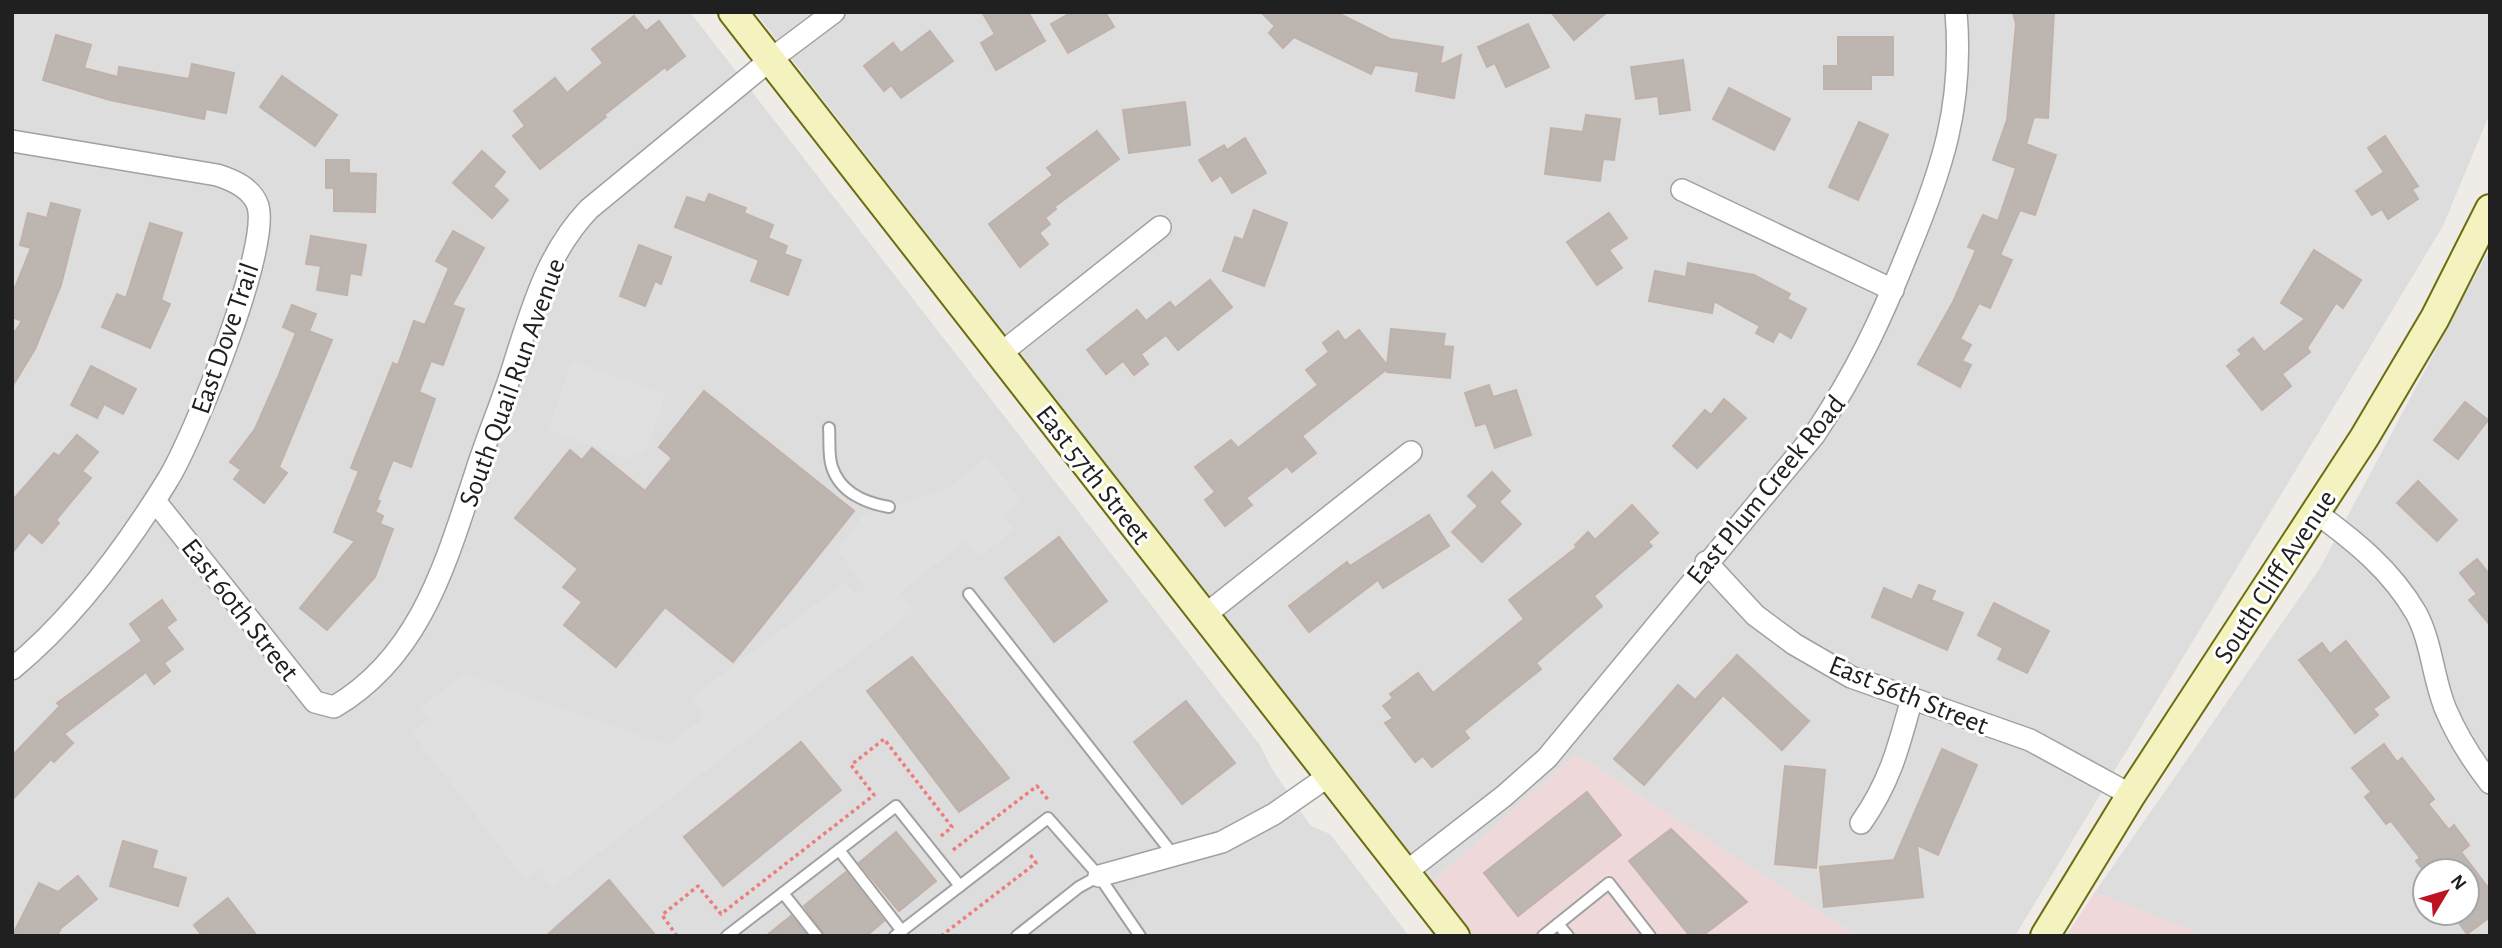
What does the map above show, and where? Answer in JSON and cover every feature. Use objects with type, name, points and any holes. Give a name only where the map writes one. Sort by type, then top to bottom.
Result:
[{"type":"main road","name":"East 57th Street","points":[[733,12],[1455,936]]},
{"type":"main road","name":"South Cliff Avenue","points":[[2045,936],[2131,795],[2364,438],[2435,318],[2490,209]]},
{"type":"street","name":"South Quail Run Avenue","points":[[334,707],[372,680],[397,652],[422,614],[452,547],[537,295],[554,254],[572,227],[589,209],[770,60],[834,12]]},
{"type":"street","name":"East Plum Creek Road","points":[[1406,872],[1514,788],[1547,758],[1706,562],[1815,434],[1867,350],[1940,173],[1950,134],[1960,54],[1956,12]]},
{"type":"street","name":"East Dove Trail","points":[[12,141],[217,175],[236,181],[257,205],[256,239],[226,344],[199,417],[155,501],[89,591],[12,669]]},
{"type":"street","points":[[1682,190],[1893,290]]},
{"type":"street","points":[[1000,354],[1160,227]]},
{"type":"street","points":[[1205,615],[1411,452]]},
{"type":"street","name":"East 60th Street","points":[[155,501],[315,702],[334,707]]},
{"type":"street","points":[[2315,512],[2365,549],[2395,581],[2418,616],[2446,709],[2474,762],[2490,783]]},
{"type":"street","name":"East 56th Street","points":[[1706,562],[1755,615],[1794,644],[1852,677],[2030,740],[2131,795]]},
{"type":"street","points":[[1861,823],[1878,800],[1894,768],[1912,698]]},
{"type":"street","points":[[1098,876],[1222,842],[1255,825],[1330,775]]},
{"type":"lane","points":[[829,428],[831,467],[846,488],[866,503],[889,507]]},
{"type":"lane","points":[[969,594],[1175,857]]},
{"type":"lane","points":[[727,936],[896,806],[960,886]]},
{"type":"lane","points":[[839,850],[898,933],[1048,818],[1098,876],[1140,936]]},
{"type":"lane","points":[[1017,936],[1079,887],[1098,876]]},
{"type":"lane","points":[[1543,936],[1609,883],[1650,936]]},
{"type":"lane","points":[[783,893],[817,936]]},
{"type":"lane","points":[[1558,924],[1568,936]]},
{"type":"path","points":[[677,936],[662,915],[698,886],[721,914],[874,795],[851,765],[884,739],[952,827],[935,842]]},
{"type":"path","points":[[946,855],[1038,786],[1053,806]]},
{"type":"path","points":[[941,936],[1037,863],[1028,848]]},
{"type":"shaded area","points":[[12,12],[690,12],[1260,745],[1272,769],[1311,826],[1330,834],[1409,936],[12,936]]},
{"type":"shaded area","points":[[755,12],[2490,12],[2490,113],[2443,226],[2015,936],[1857,936],[1576,754],[1431,883]]},
{"type":"shaded area","points":[[2490,248],[2490,936],[2205,936],[2095,892],[2320,568]]},
{"type":"shaded area","points":[[572,361],[666,394],[646,450],[628,458],[548,430]]},
{"type":"shaded area","points":[[987,457],[1021,501],[1002,515],[1014,530],[979,557],[966,541],[900,592],[914,611],[553,888],[539,869],[525,879],[412,733],[430,719],[421,708],[464,674],[667,745],[705,717],[691,698],[845,582],[856,595],[866,588],[838,551],[863,515],[946,489]]},
{"type":"shaded area","points":[[1576,754],[1857,936],[1471,936],[1431,883]]},
{"type":"shaded area","points":[[2095,892],[2205,936],[2066,936]]},
{"type":"building","points":[[982,12],[1028,12],[1045,41],[996,70],[981,43],[995,34]]},
{"type":"building","points":[[1072,12],[1105,12],[1114,27],[1068,53],[1051,24]]},
{"type":"building","points":[[1261,12],[1336,12],[1390,39],[1443,47],[1440,65],[1461,55],[1454,98],[1416,91],[1419,72],[1375,65],[1371,74],[1294,37],[1283,48],[1269,33],[1275,26]]},
{"type":"building","points":[[1551,12],[1607,12],[1574,40]]},
{"type":"building","points":[[2013,12],[2054,12],[2048,118],[2034,117],[2026,144],[2056,155],[2035,215],[2020,210],[2000,255],[2012,260],[1990,308],[1979,303],[1960,339],[1971,345],[1962,361],[1971,365],[1960,387],[1918,364],[1953,302],[1976,250],[1968,247],[1983,215],[1998,221],[2016,168],[1993,160],[2007,120],[2016,24]]},
{"type":"building","points":[[634,16],[646,31],[659,21],[685,56],[667,70],[665,67],[540,169],[513,136],[525,126],[514,111],[555,78],[567,93],[603,63],[592,49]]},
{"type":"building","points":[[1528,24],[1549,67],[1506,87],[1495,63],[1487,67],[1478,47]]},
{"type":"building","points":[[930,31],[953,61],[901,98],[891,85],[884,91],[864,66],[893,43],[901,53]]},
{"type":"building","points":[[56,35],[91,45],[84,68],[118,77],[119,67],[189,79],[192,64],[234,73],[226,113],[206,109],[204,119],[110,100],[43,80]]},
{"type":"building","points":[[1838,37],[1893,37],[1893,75],[1871,75],[1871,89],[1824,89],[1824,66],[1838,66]]},
{"type":"building","points":[[1683,60],[1690,110],[1660,114],[1658,96],[1636,99],[1631,67]]},
{"type":"building","points":[[282,76],[337,115],[315,146],[260,107]]},
{"type":"building","points":[[1729,88],[1790,119],[1774,150],[1713,119]]},
{"type":"building","points":[[1185,102],[1190,145],[1129,153],[1123,110]]},
{"type":"building","points":[[1586,115],[1620,119],[1614,160],[1603,159],[1600,181],[1545,174],[1551,128],[1583,132]]},
{"type":"building","points":[[1859,122],[1888,135],[1858,200],[1829,187]]},
{"type":"building","points":[[1097,131],[1119,159],[1054,207],[1056,209],[1045,218],[1050,224],[1039,233],[1048,244],[1020,267],[989,224],[1053,175],[1047,168]]},
{"type":"building","points":[[2385,136],[2418,186],[2412,189],[2418,199],[2388,219],[2382,209],[2372,215],[2356,191],[2384,172],[2368,148]]},
{"type":"building","points":[[1245,138],[1266,173],[1232,193],[1221,175],[1212,181],[1199,160],[1224,145],[1227,150]]},
{"type":"building","points":[[482,151],[505,172],[493,186],[508,200],[492,218],[453,183]]},
{"type":"building","points":[[326,160],[349,160],[349,173],[376,174],[375,212],[334,211],[334,188],[326,188]]},
{"type":"building","points":[[709,194],[746,208],[744,213],[773,225],[768,238],[787,246],[784,254],[801,260],[788,295],[751,281],[759,260],[675,227],[687,197],[705,203]]},
{"type":"building","points":[[51,203],[80,210],[61,285],[35,349],[12,387],[12,336],[22,321],[12,317],[12,295],[31,248],[20,245],[28,213],[47,218]]},
{"type":"building","points":[[1254,210],[1287,223],[1264,286],[1223,271],[1235,237],[1243,240]]},
{"type":"building","points":[[1609,213],[1627,238],[1609,250],[1622,268],[1597,285],[1567,242]]},
{"type":"building","points":[[150,223],[182,233],[161,300],[170,304],[150,348],[102,327],[117,294],[126,298]]},
{"type":"building","points":[[453,231],[484,248],[452,305],[464,309],[443,365],[431,361],[419,392],[435,399],[411,467],[393,460],[377,500],[380,501],[375,512],[383,516],[380,524],[393,529],[375,577],[327,630],[300,608],[355,541],[334,532],[359,471],[351,468],[393,363],[398,365],[414,321],[425,325],[449,268],[436,261]]},
{"type":"building","points":[[311,236],[366,245],[361,275],[350,273],[347,295],[317,290],[321,266],[306,264]]},
{"type":"building","points":[[639,245],[671,257],[661,284],[655,281],[645,306],[620,296]]},
{"type":"building","points":[[2314,250],[2361,280],[2343,308],[2336,303],[2307,348],[2310,352],[2282,374],[2291,386],[2262,410],[2227,366],[2242,354],[2238,350],[2253,338],[2264,352],[2305,319],[2281,303]]},
{"type":"building","points":[[1688,263],[1754,275],[1790,294],[1787,299],[1806,309],[1791,338],[1779,331],[1773,342],[1756,333],[1760,326],[1714,301],[1712,313],[1649,301],[1655,271],[1686,277]]},
{"type":"building","points":[[1210,280],[1232,307],[1178,350],[1166,335],[1141,354],[1148,364],[1134,375],[1123,361],[1106,374],[1087,350],[1137,310],[1146,321],[1170,302],[1175,308]]},
{"type":"building","points":[[292,305],[316,314],[309,331],[332,340],[279,467],[287,473],[264,503],[234,479],[241,470],[230,462],[255,429],[296,333],[283,327]]},
{"type":"building","points":[[1391,329],[1445,334],[1443,346],[1453,347],[1450,378],[1387,372],[1387,369],[1302,436],[1316,453],[1292,472],[1287,466],[1246,498],[1252,505],[1225,526],[1205,500],[1215,492],[1195,467],[1231,440],[1238,448],[1318,385],[1306,370],[1329,352],[1323,343],[1338,331],[1345,341],[1359,330],[1387,365]]},
{"type":"building","points":[[91,366],[136,389],[123,414],[104,404],[97,418],[71,405]]},
{"type":"building","points":[[1489,385],[1493,397],[1516,390],[1531,435],[1495,448],[1486,423],[1476,426],[1465,393]]},
{"type":"building","points":[[704,391],[854,511],[733,662],[665,607],[616,667],[564,625],[582,602],[563,587],[578,569],[515,518],[570,450],[582,460],[592,448],[645,491],[672,458],[659,447]]},
{"type":"building","points":[[1724,399],[1746,418],[1697,468],[1673,446],[1705,410],[1711,415]]},
{"type":"building","points":[[2465,402],[2488,420],[2458,459],[2434,440]]},
{"type":"building","points":[[77,435],[98,452],[82,471],[91,478],[56,520],[59,523],[42,543],[29,532],[12,553],[12,501],[54,453],[59,456]]},
{"type":"building","points":[[1492,472],[1510,491],[1499,502],[1521,524],[1482,562],[1452,532],[1478,506],[1468,496]]},
{"type":"building","points":[[2418,481],[2457,520],[2437,541],[2397,503]]},
{"type":"building","points":[[1632,505],[1658,533],[1648,542],[1652,546],[1594,596],[1602,606],[1536,663],[1541,669],[1464,731],[1469,738],[1432,767],[1423,756],[1415,762],[1385,723],[1393,718],[1383,706],[1393,698],[1390,694],[1418,673],[1433,693],[1524,619],[1509,600],[1577,547],[1575,545],[1588,532],[1595,540]]},
{"type":"building","points":[[1429,515],[1449,546],[1383,588],[1378,580],[1309,632],[1289,606],[1347,562],[1350,566]]},
{"type":"building","points":[[1059,537],[1107,601],[1054,642],[1005,578]]},
{"type":"building","points":[[2477,559],[2490,575],[2490,625],[2469,600],[2477,594],[2460,573]]},
{"type":"building","points":[[1919,585],[1935,591],[1931,600],[1963,613],[1947,650],[1872,617],[1884,588],[1912,600]]},
{"type":"building","points":[[162,600],[176,620],[166,627],[183,649],[164,663],[170,671],[154,684],[146,672],[64,734],[73,743],[54,762],[51,759],[12,800],[12,756],[60,706],[57,703],[142,641],[130,624]]},
{"type":"building","points":[[1994,603],[2049,631],[2027,673],[1998,659],[2003,648],[1978,635]]},
{"type":"building","points":[[2346,641],[2389,697],[2373,709],[2378,715],[2355,733],[2299,660],[2322,643],[2330,654]]},
{"type":"building","points":[[1737,655],[1809,721],[1782,750],[1723,695],[1644,785],[1614,759],[1678,685],[1695,700]]},
{"type":"building","points":[[912,657],[1009,778],[959,812],[867,691]]},
{"type":"building","points":[[1186,701],[1235,763],[1182,804],[1134,742]]},
{"type":"building","points":[[801,742],[841,790],[723,886],[684,837]]},
{"type":"building","points":[[2384,744],[2397,762],[2402,758],[2434,799],[2428,804],[2449,830],[2454,825],[2469,845],[2461,852],[2465,857],[2419,857],[2391,821],[2386,824],[2365,797],[2371,792],[2352,768]]},
{"type":"building","points":[[1942,749],[1977,765],[1938,855],[1917,845],[1923,897],[1824,907],[1820,867],[1894,860]]},
{"type":"building","points":[[1785,766],[1825,770],[1816,868],[1775,864]]},
{"type":"building","points":[[1587,792],[1621,835],[1518,916],[1484,873]]},
{"type":"building","points":[[1671,829],[1747,902],[1702,936],[1690,936],[1629,861]]},
{"type":"building","points":[[896,832],[936,881],[899,911],[859,863]]},
{"type":"building","points":[[123,841],[157,851],[152,868],[186,878],[178,906],[110,886]]},
{"type":"building","points":[[846,872],[884,921],[866,936],[825,936],[804,906]]},
{"type":"building","points":[[78,876],[97,899],[61,928],[57,936],[12,936],[39,883],[58,892]]},
{"type":"building","points":[[2481,878],[2490,890],[2490,917],[2481,924]]},
{"type":"building","points":[[609,880],[656,936],[546,936],[601,887]]},
{"type":"building","points":[[228,898],[257,936],[202,936],[194,925]]},
{"type":"building","points":[[791,916],[807,936],[766,936]]},
{"type":"building","points":[[2462,927],[2476,927],[2467,934]]}]
